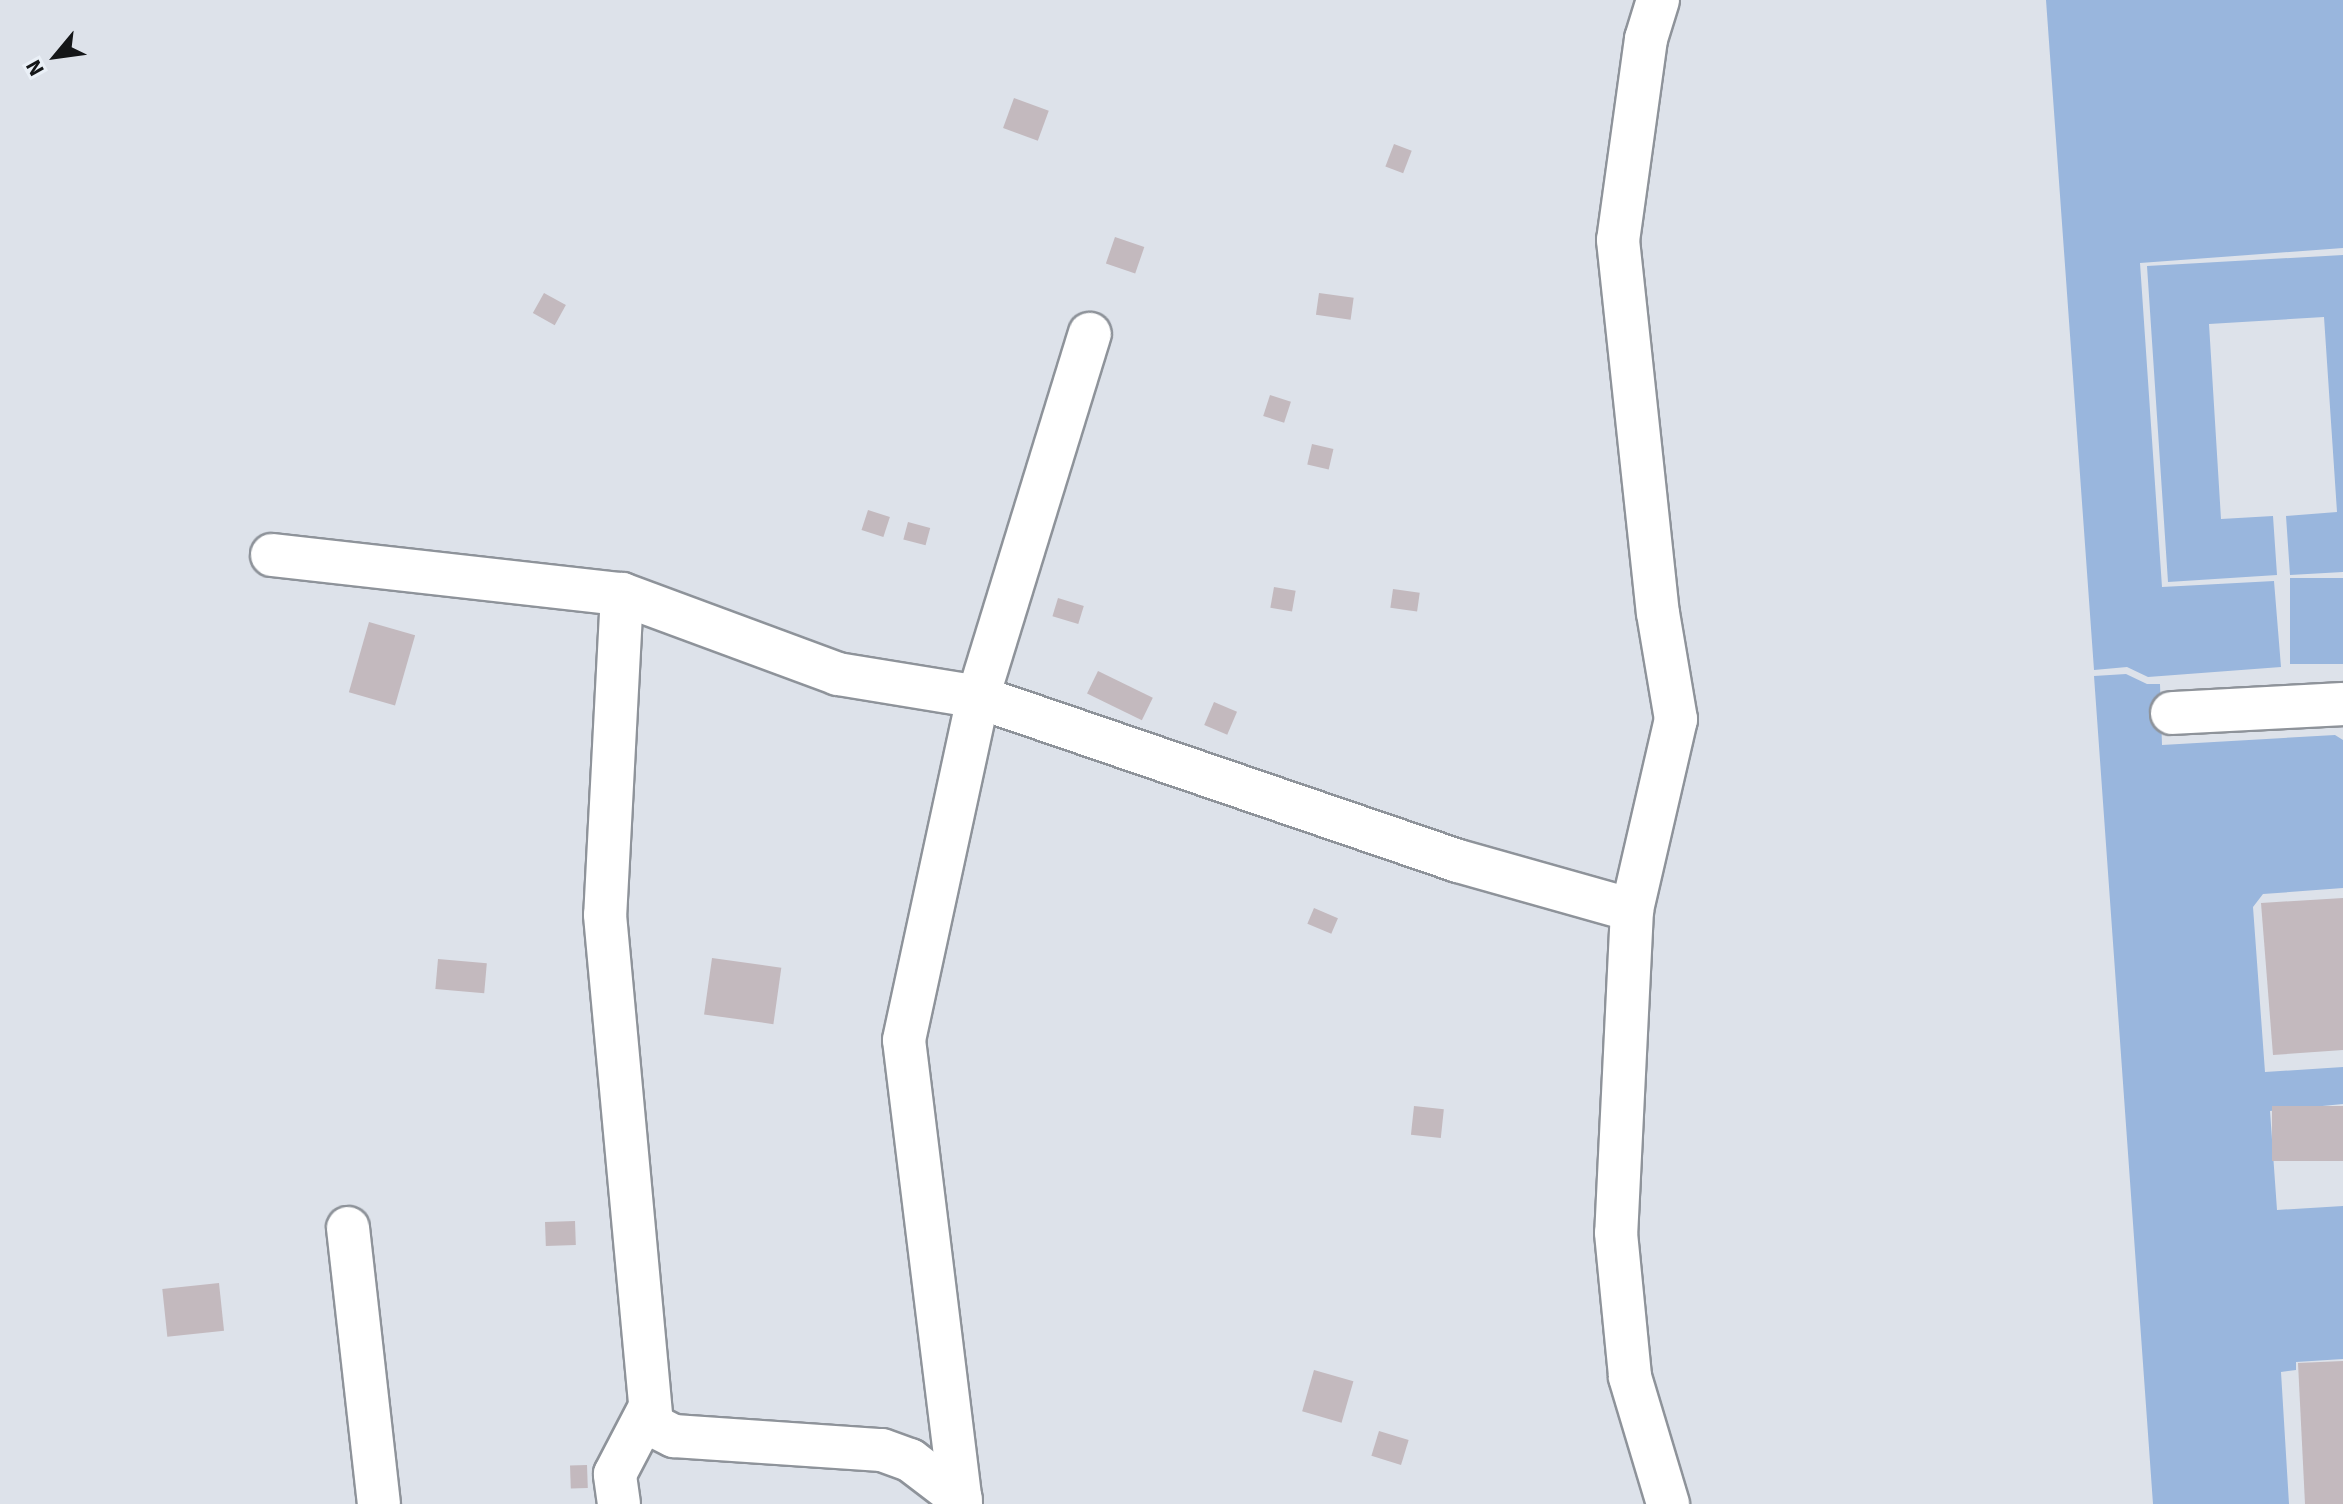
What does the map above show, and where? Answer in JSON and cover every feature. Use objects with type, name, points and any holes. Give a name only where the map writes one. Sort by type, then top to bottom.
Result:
[{"type":"street","points":[[1658,0],[1646,39],[1618,240],[1658,613],[1676,719],[1632,910],[1616,1233],[1630,1377],[1668,1504]]},
{"type":"street","points":[[961,1501],[904,1040],[978,697],[1090,334]]},
{"type":"street","points":[[272,555],[622,594],[838,674],[978,697],[1458,861],[1632,910]]},
{"type":"street","points":[[622,594],[605,915],[652,1425],[674,1436],[882,1450],[910,1460],[961,1501]]},
{"type":"street","points":[[2172,713],[2343,704]]},
{"type":"street","points":[[348,1228],[379,1504]]},
{"type":"street","points":[[619,1504],[615,1474],[649,1409]]},
{"type":"shaded area","points":[[2046,0],[2343,0],[2343,248],[2140,263],[2162,587],[2274,581],[2281,667],[2148,677],[2127,667],[2094,670]]},
{"type":"shaded area","points":[[2343,255],[2343,572],[2290,575],[2286,516],[2337,512],[2324,317],[2209,324],[2221,519],[2273,516],[2277,575],[2168,582],[2147,266]]},
{"type":"shaded area","points":[[2290,578],[2343,578],[2343,664],[2290,664]]},
{"type":"shaded area","points":[[2126,674],[2147,684],[2160,684],[2162,745],[2335,735],[2343,740],[2343,888],[2263,894],[2253,907],[2265,1072],[2343,1067],[2343,1104],[2270,1111],[2277,1210],[2343,1206],[2343,1359],[2296,1362],[2296,1370],[2281,1372],[2289,1504],[2153,1504],[2094,676]]},
{"type":"building","points":[[1014,98],[1049,111],[1038,141],[1003,128]]},
{"type":"building","points":[[1394,144],[1412,151],[1403,173],[1385,166]]},
{"type":"building","points":[[1115,237],[1144,247],[1135,274],[1106,263]]},
{"type":"building","points":[[544,293],[566,305],[555,325],[533,313]]},
{"type":"building","points":[[1319,293],[1354,298],[1351,320],[1316,315]]},
{"type":"building","points":[[1270,395],[1291,402],[1284,423],[1263,416]]},
{"type":"building","points":[[1312,444],[1333,449],[1329,469],[1307,464]]},
{"type":"building","points":[[868,510],[890,517],[883,537],[862,530]]},
{"type":"building","points":[[908,522],[930,528],[926,545],[903,539]]},
{"type":"building","points":[[1274,587],[1296,591],[1292,612],[1270,608]]},
{"type":"building","points":[[1393,589],[1420,593],[1417,612],[1390,608]]},
{"type":"building","points":[[1058,598],[1084,606],[1078,624],[1052,616]]},
{"type":"building","points":[[369,622],[415,635],[395,705],[349,692]]},
{"type":"building","points":[[1098,671],[1153,698],[1142,720],[1087,693]]},
{"type":"building","points":[[1214,702],[1237,712],[1227,735],[1204,725]]},
{"type":"building","points":[[2343,898],[2343,1050],[2273,1055],[2261,903]]},
{"type":"building","points":[[1314,908],[1338,918],[1331,934],[1307,924]]},
{"type":"building","points":[[712,958],[781,968],[773,1024],[704,1014]]},
{"type":"building","points":[[438,959],[487,963],[484,993],[435,989]]},
{"type":"building","points":[[1414,1106],[1444,1109],[1441,1138],[1411,1135]]},
{"type":"building","points":[[2272,1106],[2343,1106],[2343,1161],[2272,1161]]},
{"type":"building","points":[[575,1221],[576,1245],[546,1246],[545,1222]]},
{"type":"building","points":[[219,1283],[224,1331],[167,1337],[162,1289]]},
{"type":"building","points":[[2343,1361],[2343,1504],[2305,1504],[2298,1363]]},
{"type":"building","points":[[1314,1370],[1353,1381],[1342,1423],[1302,1411]]},
{"type":"building","points":[[1379,1431],[1409,1440],[1401,1465],[1371,1456]]},
{"type":"building","points":[[587,1465],[588,1488],[571,1489],[570,1466]]}]
